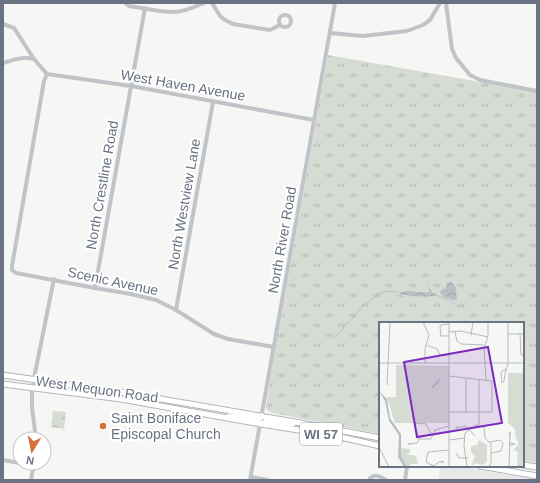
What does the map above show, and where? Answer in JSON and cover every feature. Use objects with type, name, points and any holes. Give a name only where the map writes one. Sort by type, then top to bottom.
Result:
[{"type":"main road","name":"West Mequon Road","points":[[3,375],[122,392],[379,438]]},
{"type":"main road","name":"West Mequon Road","points":[[3,384],[121,399],[218,417],[336,436],[379,446]]},
{"type":"main road","points":[[218,417],[239,416],[259,419],[262,416]]},
{"type":"main road","points":[[261,424],[267,421],[293,424],[301,423]]},
{"type":"main road","points":[[524,465],[537,467]]},
{"type":"main road","points":[[486,467],[537,476]]},
{"type":"street","points":[[125,3],[129,6],[164,12],[183,11],[204,3]]},
{"type":"street","points":[[212,3],[220,16],[224,20],[233,24],[270,30],[280,25]]},
{"type":"street","name":"North River Road","points":[[251,478],[335,3]]},
{"type":"street","points":[[330,33],[363,36],[407,31],[423,25],[430,20],[440,3]]},
{"type":"street","points":[[446,3],[452,49],[456,58],[470,75],[480,80],[537,91]]},
{"type":"street","name":"North Crestline Road","points":[[95,288],[145,8]]},
{"type":"street","points":[[3,24],[14,28],[34,58],[47,74]]},
{"type":"street","points":[[3,63],[27,57],[34,58]]},
{"type":"street","name":"West Haven Avenue","points":[[47,74],[131,86],[314,120]]},
{"type":"street","name":"Scenic Avenue","points":[[47,74],[44,81],[12,270],[16,273],[156,300],[176,310],[214,334],[228,339],[274,347]]},
{"type":"street","name":"North Westview Lane","points":[[176,310],[213,102]]},
{"type":"street","points":[[35,431],[32,408],[33,380],[54,280]]},
{"type":"street","points":[[405,480],[407,467]]},
{"type":"street","points":[[369,480],[373,475],[386,480]]},
{"type":"street","points":[[251,478],[268,480]]},
{"type":"shaded area","points":[[441,467],[466,467],[537,480],[438,480]]},
{"type":"green space","points":[[328,55],[537,92],[537,463],[524,461],[524,322],[379,322],[379,434],[270,412],[266,409]]},
{"type":"green space","points":[[53,411],[66,412],[64,429],[51,427]]},
{"type":"water","points":[[450,282],[455,286],[456,300],[443,296],[440,293],[441,290],[446,288],[447,283]]},
{"type":"water","points":[[428,286],[432,293],[436,294],[436,296],[412,296],[398,292],[429,292]]},
{"type":"waterway","points":[[333,339],[363,306],[377,295],[387,291],[398,292]]},
{"type":"waterway","points":[[436,295],[452,301],[458,307],[464,307]]},
{"type":"place","name":"Saint Boniface Episcopal Church","points":[[103,426]]}]
